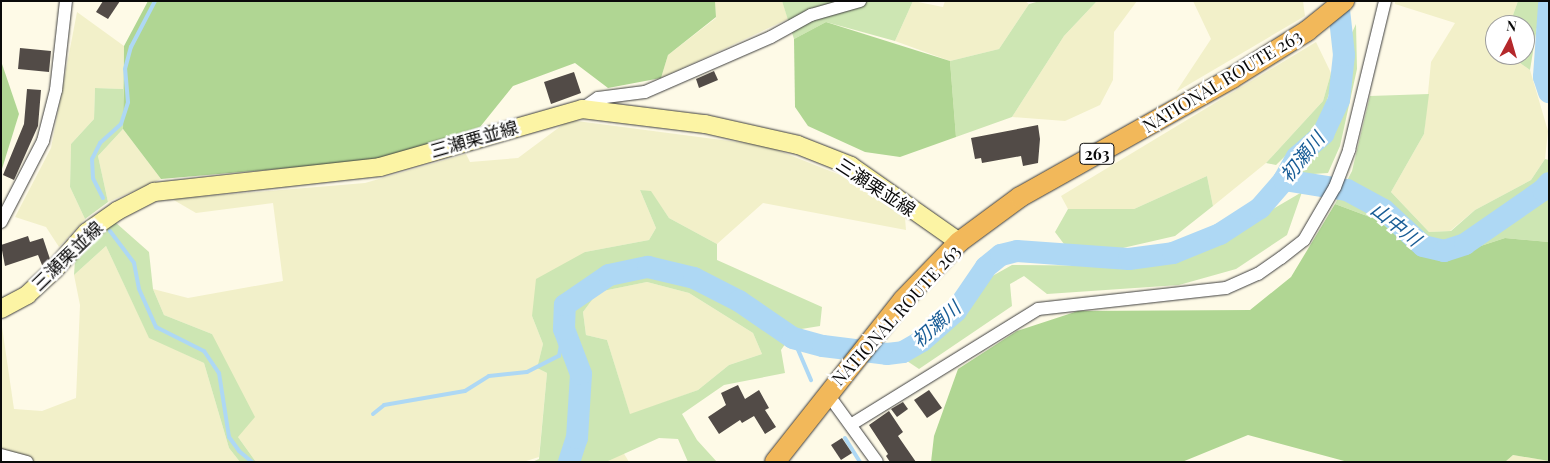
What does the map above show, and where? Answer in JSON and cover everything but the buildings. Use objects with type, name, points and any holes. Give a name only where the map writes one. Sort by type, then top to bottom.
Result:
[{"type":"highway","name":"NATIONAL ROUTE 263","points":[[775,462],[827,393],[904,300],[959,242],[1020,197],[1232,78],[1307,31],[1344,1]]},
{"type":"main road","name":"三瀬栗並線","points":[[1,309],[27,295],[54,270],[87,232],[116,211],[154,192],[380,167],[582,109],[705,124],[798,145],[851,166],[959,242]]},
{"type":"street","points":[[1,222],[43,141],[56,90],[66,1]]},
{"type":"street","points":[[582,109],[598,98],[645,92],[771,37],[811,15],[860,1]]},
{"type":"street","points":[[852,424],[1038,309],[1077,303],[1193,293],[1226,288],[1258,274],[1304,240],[1325,209],[1344,164],[1371,67],[1385,1]]},
{"type":"street","points":[[827,393],[852,424],[878,462]]},
{"type":"street","points":[[1,455],[27,462]]},
{"type":"shaded area","points":[[715,1],[782,1],[788,19],[661,78],[668,55],[716,18]]},
{"type":"shaded area","points":[[913,1],[943,7],[945,1],[1025,1],[1029,4],[999,49],[950,61],[895,41]]},
{"type":"shaded area","points":[[1097,1],[1137,1],[1114,32],[1113,80],[1100,105],[1065,121],[1012,117],[1064,36]]},
{"type":"shaded area","points":[[1193,1],[1303,1],[1305,16],[1176,92],[1211,39]]},
{"type":"shaded area","points":[[1395,1],[1518,1],[1513,15],[1485,15],[1485,65],[1523,65],[1530,70],[1548,131],[1545,159],[1531,180],[1475,210],[1450,231],[1429,232],[1391,192],[1424,134],[1431,62],[1455,23],[1395,4]]},
{"type":"shaded area","points":[[77,12],[124,46],[123,89],[95,88],[94,119],[71,144],[70,187],[85,219],[59,247],[46,227],[15,217],[51,148]]},
{"type":"shaded area","points":[[1316,42],[1331,73],[1323,101],[1266,163],[1213,206],[1207,176],[1134,209],[1068,209],[1061,196]]},
{"type":"shaded area","points":[[569,120],[767,146],[840,175],[905,218],[906,230],[763,203],[717,244],[669,218],[651,192],[640,190],[656,228],[649,240],[585,252],[532,316],[543,344],[537,368],[547,373],[539,457],[523,462],[256,462],[238,437],[212,334],[164,315],[153,289],[188,298],[283,281],[273,203],[196,213],[172,199],[365,183],[466,154],[470,162],[518,158]]},
{"type":"shaded area","points":[[123,129],[161,179],[108,202],[98,156]]},
{"type":"shaded area","points":[[106,246],[149,337],[204,363],[229,448],[240,462],[1,462],[1,320],[14,409],[42,411],[76,398],[80,305],[74,275]]},
{"type":"shaded area","points":[[647,282],[689,293],[753,333],[762,354],[729,365],[698,390],[630,415],[607,340],[586,335],[583,312],[598,292]]},
{"type":"shaded area","points":[[623,452],[629,462],[607,462]]},
{"type":"shaded area","points":[[1513,455],[1549,461],[1549,462],[1505,462]]},
{"type":"green space","points":[[148,1],[715,1],[716,17],[668,55],[661,78],[608,88],[575,63],[513,86],[480,127],[380,160],[161,179],[123,129],[124,46]]},
{"type":"green space","points":[[782,1],[913,1],[895,41],[826,22],[794,39]]},
{"type":"green space","points":[[1040,1],[1097,1],[1064,36],[1012,117],[956,137],[950,61],[999,49],[1029,4]]},
{"type":"green space","points":[[1518,1],[1545,1],[1540,9],[1535,40],[1535,15],[1513,15]]},
{"type":"green space","points":[[826,22],[950,61],[956,137],[900,157],[865,152],[808,126],[795,107],[794,39]]},
{"type":"green space","points":[[1356,24],[1357,69],[1340,146],[1328,173],[1298,175],[1337,123],[1351,72],[1350,37]]},
{"type":"green space","points":[[1,61],[19,114],[1,172]]},
{"type":"green space","points":[[1523,65],[1531,65],[1530,70]]},
{"type":"green space","points":[[1331,73],[1335,75],[1320,122],[1276,165],[1266,163],[1323,101]]},
{"type":"green space","points":[[95,88],[123,89],[123,129],[98,156],[108,202],[85,219],[70,187],[71,144],[94,119]]},
{"type":"green space","points":[[1429,94],[1424,134],[1391,192],[1429,232],[1451,231],[1475,210],[1531,180],[1545,159],[1549,160],[1549,242],[1505,238],[1444,258],[1416,252],[1378,220],[1335,204],[1352,171],[1370,96]]},
{"type":"green space","points":[[1207,176],[1213,206],[1175,236],[1114,250],[1064,244],[1055,232],[1068,209],[1134,209]]},
{"type":"green space","points":[[640,190],[651,191],[669,218],[717,244],[717,260],[822,307],[820,326],[795,330],[781,350],[785,373],[724,385],[682,414],[697,440],[717,462],[688,462],[678,439],[659,438],[606,462],[532,462],[539,459],[547,373],[537,368],[543,344],[532,316],[536,279],[585,252],[649,240],[656,228]],"holes":[[[647,282],[689,293],[753,333],[762,354],[729,365],[698,390],[630,414],[607,340],[586,335],[583,312],[598,292]]]},
{"type":"green space","points":[[1302,192],[1287,235],[1236,269],[1179,285],[1047,294],[1024,276],[1010,284],[1012,306],[919,369],[907,361],[960,318],[987,279],[1012,265],[1130,266],[1205,249]]},
{"type":"green space","points":[[1335,204],[1378,220],[1416,252],[1444,258],[1505,238],[1549,242],[1549,461],[1513,455],[1505,462],[1348,462],[1248,435],[1182,462],[931,462],[934,436],[958,369],[1017,331],[1078,311],[1250,310],[1291,277]]},
{"type":"green space","points":[[115,222],[149,252],[153,289],[164,315],[212,334],[255,417],[238,437],[256,462],[240,462],[229,448],[204,363],[149,338],[106,246],[74,275],[75,260]]},
{"type":"waterway","points":[[103,198],[93,178],[92,159],[100,143],[121,124],[128,102],[125,69],[131,47],[155,1]]},
{"type":"waterway","name":"初瀬川","points":[[569,462],[577,438],[581,374],[564,329],[565,305],[609,275],[648,267],[694,278],[739,301],[793,338],[823,346],[887,354],[903,352],[922,341],[956,311],[986,267],[1001,255],[1017,251],[1129,259],[1173,253],[1220,234],[1260,208],[1284,180],[1297,157],[1323,134],[1339,100],[1344,55],[1338,1]]},
{"type":"waterway","name":"山中川","points":[[1549,5],[1544,77],[1549,92]]},
{"type":"waterway","name":"山中川","points":[[1284,180],[1347,190],[1384,210],[1423,246],[1444,251],[1465,244],[1543,190],[1549,183]]},
{"type":"waterway","points":[[110,231],[134,263],[139,289],[156,327],[204,351],[219,373],[229,437],[239,451],[252,462]]},
{"type":"waterway","points":[[373,414],[384,405],[465,391],[489,376],[527,372],[559,356],[564,329]]},
{"type":"waterway","points":[[793,338],[811,380]]},
{"type":"waterway","points":[[845,438],[860,462]]}]
